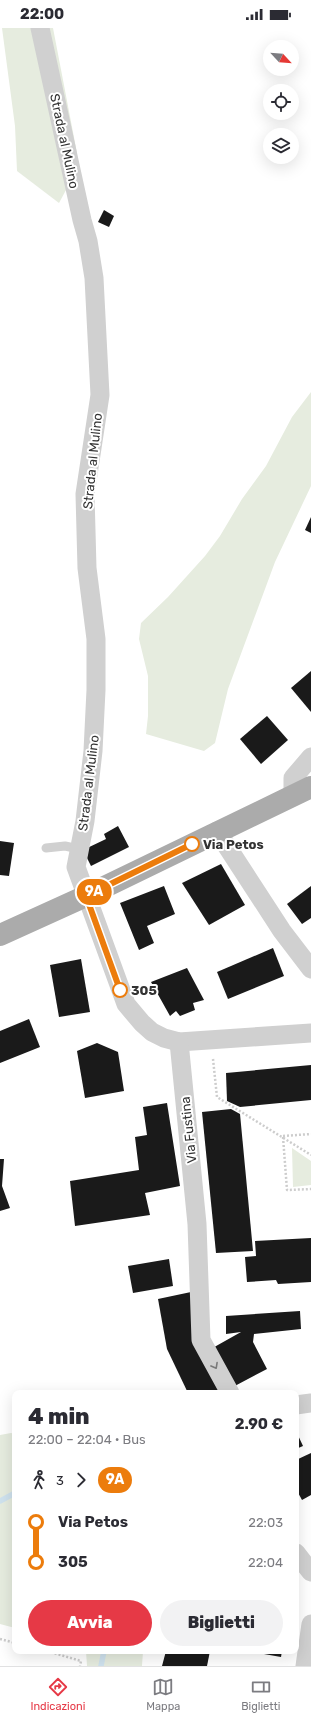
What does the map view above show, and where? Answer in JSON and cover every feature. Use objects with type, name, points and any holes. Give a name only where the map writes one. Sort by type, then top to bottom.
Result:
[{"type":"main road","points":[[0,935],[86,896],[302,791]]},
{"type":"street","name":"Strada al Mulino","points":[[40,28],[82,220],[88,241],[94,286],[100,395],[85,494],[86,568],[96,639],[96,690],[93,751],[85,821],[76,867],[86,896]]},
{"type":"street","points":[[302,791],[293,778],[311,757]]},
{"type":"street","points":[[218,831],[282,931],[311,969]]},
{"type":"street","points":[[86,896],[126,1004],[142,1024],[152,1032],[164,1038],[179,1042],[311,1033]]},
{"type":"street","name":"Via Fustina","points":[[179,1042],[197,1224],[201,1340],[228,1390]]},
{"type":"street","points":[[299,1405],[311,1403]]},
{"type":"street","points":[[299,1557],[311,1572]]},
{"type":"street","points":[[305,1666],[311,1624]]},
{"type":"lane","points":[[46,848],[64,846],[80,849]]},
{"type":"path","points":[[212,1040],[217,1097],[283,1136],[311,1155]]},
{"type":"path","points":[[283,1136],[311,1134]]},
{"type":"path","points":[[283,1136],[287,1190],[311,1189]]},
{"type":"path","points":[[0,1639],[12,1642]]},
{"type":"path","points":[[57,1654],[81,1661],[80,1666]]},
{"type":"shaded area","points":[[2,28],[53,28],[77,153],[73,177],[59,203],[17,171],[15,126]]},
{"type":"shaded area","points":[[311,392],[311,486],[275,562],[228,689],[215,743],[204,751],[146,734],[148,716],[148,676],[139,639],[141,623],[168,597],[205,556],[220,536],[242,499],[266,466],[292,417]]},
{"type":"shaded area","points":[[292,1148],[311,1161],[311,1185],[293,1187]]},
{"type":"shaded area","points":[[12,1433],[12,1627],[0,1624],[0,1435]]},
{"type":"shaded area","points":[[86,1654],[143,1654],[142,1666],[87,1666]]},
{"type":"building","points":[[104,210],[114,216],[109,227],[98,222]]},
{"type":"building","points":[[311,517],[311,533],[305,530]]},
{"type":"building","points":[[311,671],[311,712],[291,688]]},
{"type":"building","points":[[267,716],[288,740],[261,764],[240,739]]},
{"type":"building","points":[[118,826],[129,847],[91,866],[83,850],[106,839],[104,834]]},
{"type":"building","points":[[0,841],[14,843],[9,876],[0,875]]},
{"type":"building","points":[[221,864],[245,905],[209,925],[182,883]]},
{"type":"building","points":[[164,886],[175,914],[147,926],[154,943],[139,950],[120,903]]},
{"type":"building","points":[[311,886],[311,918],[302,924],[287,904]]},
{"type":"building","points":[[273,948],[284,976],[228,999],[217,972]]},
{"type":"building","points":[[81,959],[90,1012],[59,1017],[50,965]]},
{"type":"building","points":[[187,968],[204,1000],[193,1003],[195,1010],[180,1016],[176,1011],[170,1016],[151,982]]},
{"type":"building","points":[[29,1019],[40,1047],[0,1063],[0,1031]]},
{"type":"building","points":[[97,1043],[118,1052],[124,1091],[85,1098],[77,1051]]},
{"type":"building","points":[[311,1065],[311,1100],[240,1107],[227,1101],[226,1073]]},
{"type":"building","points":[[167,1103],[180,1186],[145,1193],[150,1215],[75,1226],[70,1181],[139,1170],[135,1137],[147,1135],[143,1107]]},
{"type":"building","points":[[231,1109],[240,1114],[253,1251],[216,1253],[202,1112]]},
{"type":"building","points":[[0,1159],[4,1159],[2,1186],[10,1208],[0,1211]]},
{"type":"building","points":[[311,1238],[311,1282],[278,1284],[276,1280],[247,1282],[245,1257],[256,1256],[255,1241]]},
{"type":"building","points":[[169,1259],[173,1286],[133,1293],[128,1266]]},
{"type":"building","points":[[191,1292],[221,1390],[187,1390],[167,1349],[158,1299]]},
{"type":"building","points":[[300,1311],[301,1329],[254,1334],[253,1342],[267,1369],[231,1388],[209,1350],[241,1332],[226,1334],[226,1316]]},
{"type":"building","points":[[299,1437],[303,1446],[299,1448]]},
{"type":"building","points":[[311,1453],[311,1495],[302,1500],[299,1494],[299,1459]]},
{"type":"building","points":[[165,1654],[209,1654],[207,1666],[162,1666]]},
{"type":"building","points":[[264,1654],[282,1654],[281,1657]]},
{"type":"waterway","points":[[0,1501],[12,1495]]},
{"type":"waterway","points":[[101,1666],[103,1654]]},
{"type":"bus line","name":"9A","points":[[120,990],[86,896],[192,844]]},
{"type":"place","name":"Via Petos","points":[[192,844]]},
{"type":"place","name":"305","points":[[120,990]]}]
